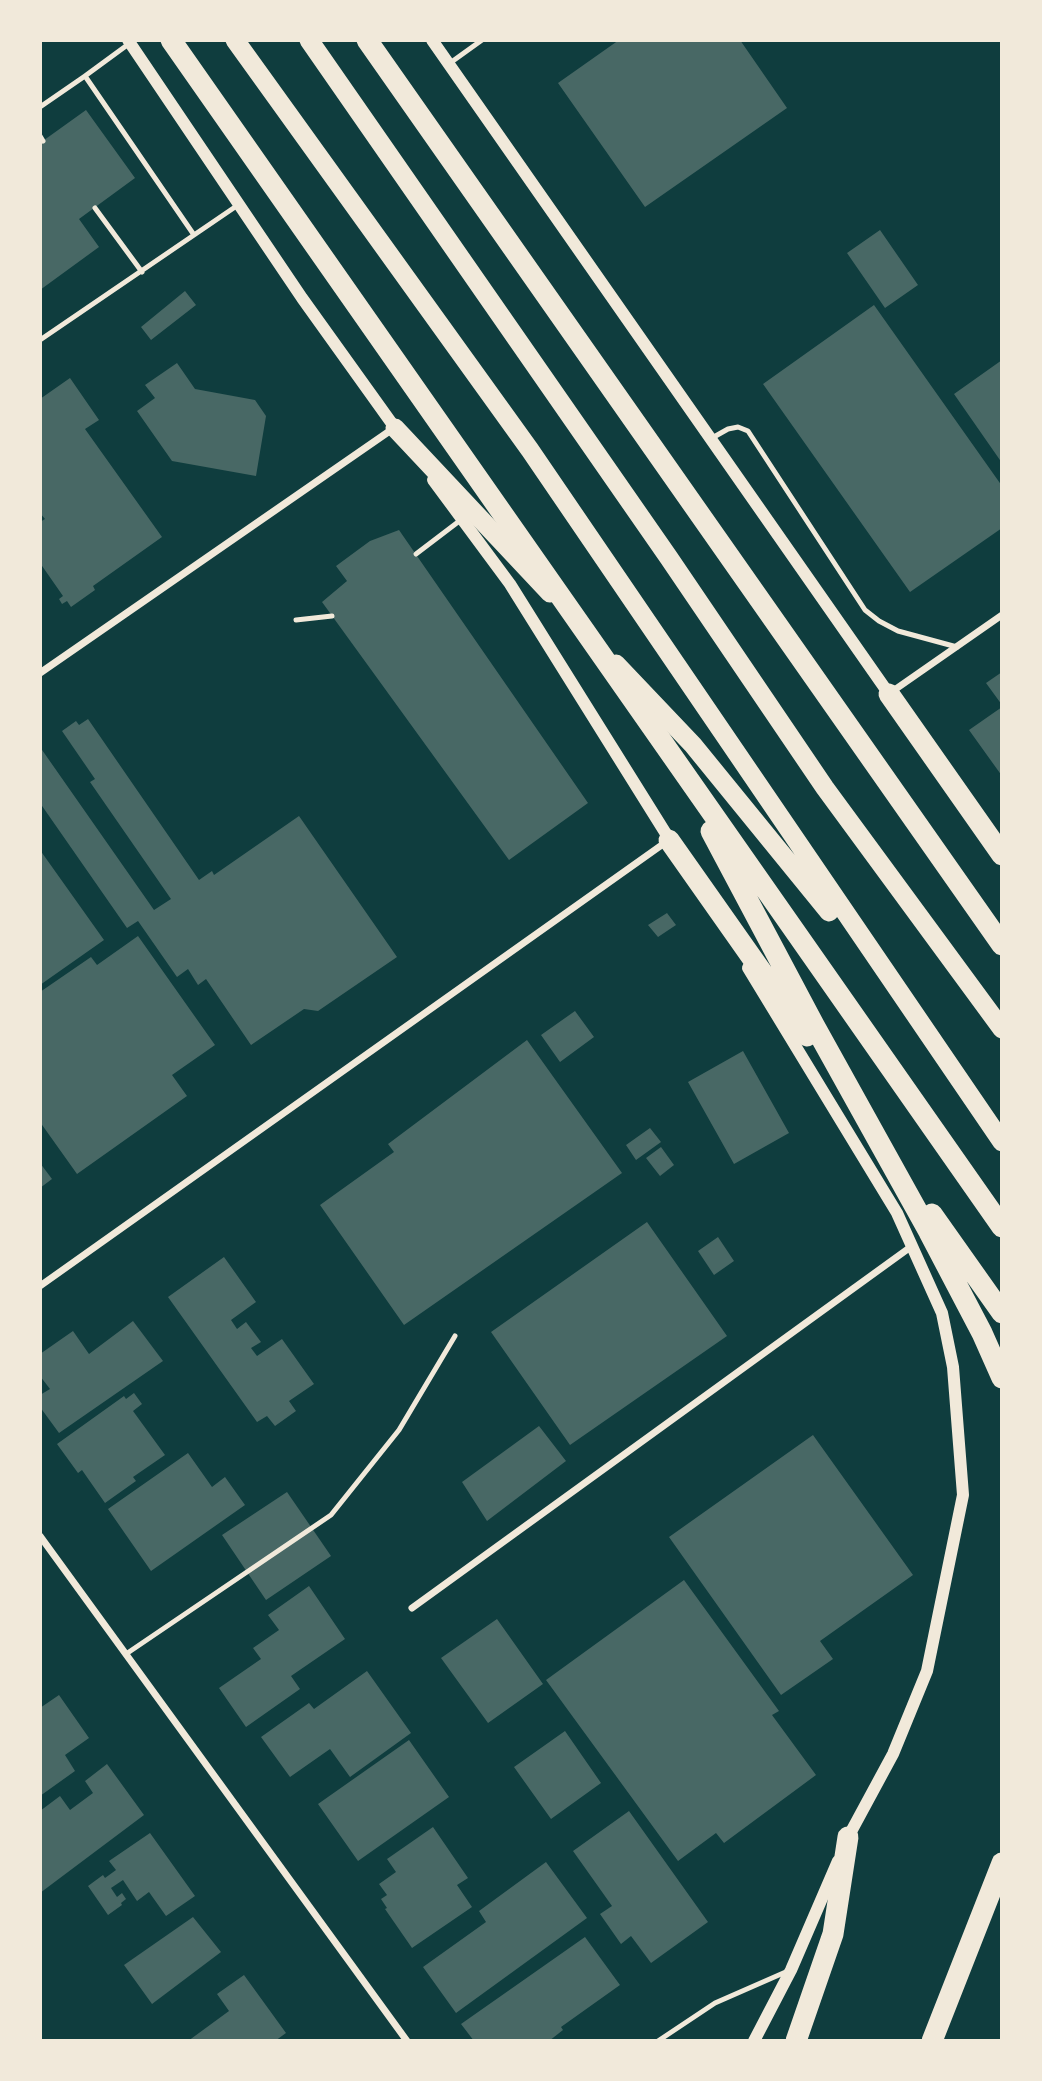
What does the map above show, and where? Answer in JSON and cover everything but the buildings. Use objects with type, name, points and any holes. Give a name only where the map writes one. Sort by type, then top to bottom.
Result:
[{"type":"highway","points":[[171,40],[1002,1227]]},
{"type":"highway","points":[[235,40],[530,450],[1002,1142]]},
{"type":"highway","points":[[309,40],[825,788],[1002,1029]]},
{"type":"highway","points":[[367,40],[1002,945]]},
{"type":"highway","points":[[395,428],[693,746],[912,1013]]},
{"type":"highway","points":[[889,694],[1001,852]]},
{"type":"highway","points":[[665,746],[814,1025],[929,1232],[1002,1378]]},
{"type":"highway","points":[[669,840],[1002,1314]]},
{"type":"highway","points":[[796,2041],[833,1934],[848,1838]]},
{"type":"highway","points":[[932,2041],[1002,1863]]},
{"type":"street","points":[[432,40],[889,694],[1002,615]]},
{"type":"street","points":[[129,42],[238,205],[395,428],[510,584],[897,1213],[942,1313],[953,1367],[963,1495],[927,1671],[893,1754],[848,1838],[791,1970],[754,2041]]},
{"type":"street","points":[[40,673],[395,428]]},
{"type":"street","points":[[40,1286],[669,840]]},
{"type":"street","points":[[412,1608],[912,1246]]},
{"type":"street","points":[[40,1536],[407,2041]]},
{"type":"lane","points":[[448,64],[482,40]]},
{"type":"lane","points":[[40,107],[129,42]]},
{"type":"lane","points":[[85,76],[194,235]]},
{"type":"lane","points":[[40,340],[238,205]]},
{"type":"lane","points":[[95,208],[142,272]]},
{"type":"lane","points":[[711,439],[728,429],[738,427],[748,431],[864,610],[878,621],[905,634],[957,647]]},
{"type":"lane","points":[[416,554],[462,519]]},
{"type":"lane","points":[[296,620],[331,616]]},
{"type":"lane","points":[[127,1654],[331,1515],[399,1430],[455,1336]]},
{"type":"lane","points":[[658,2041],[715,2003],[791,1970]]}]
